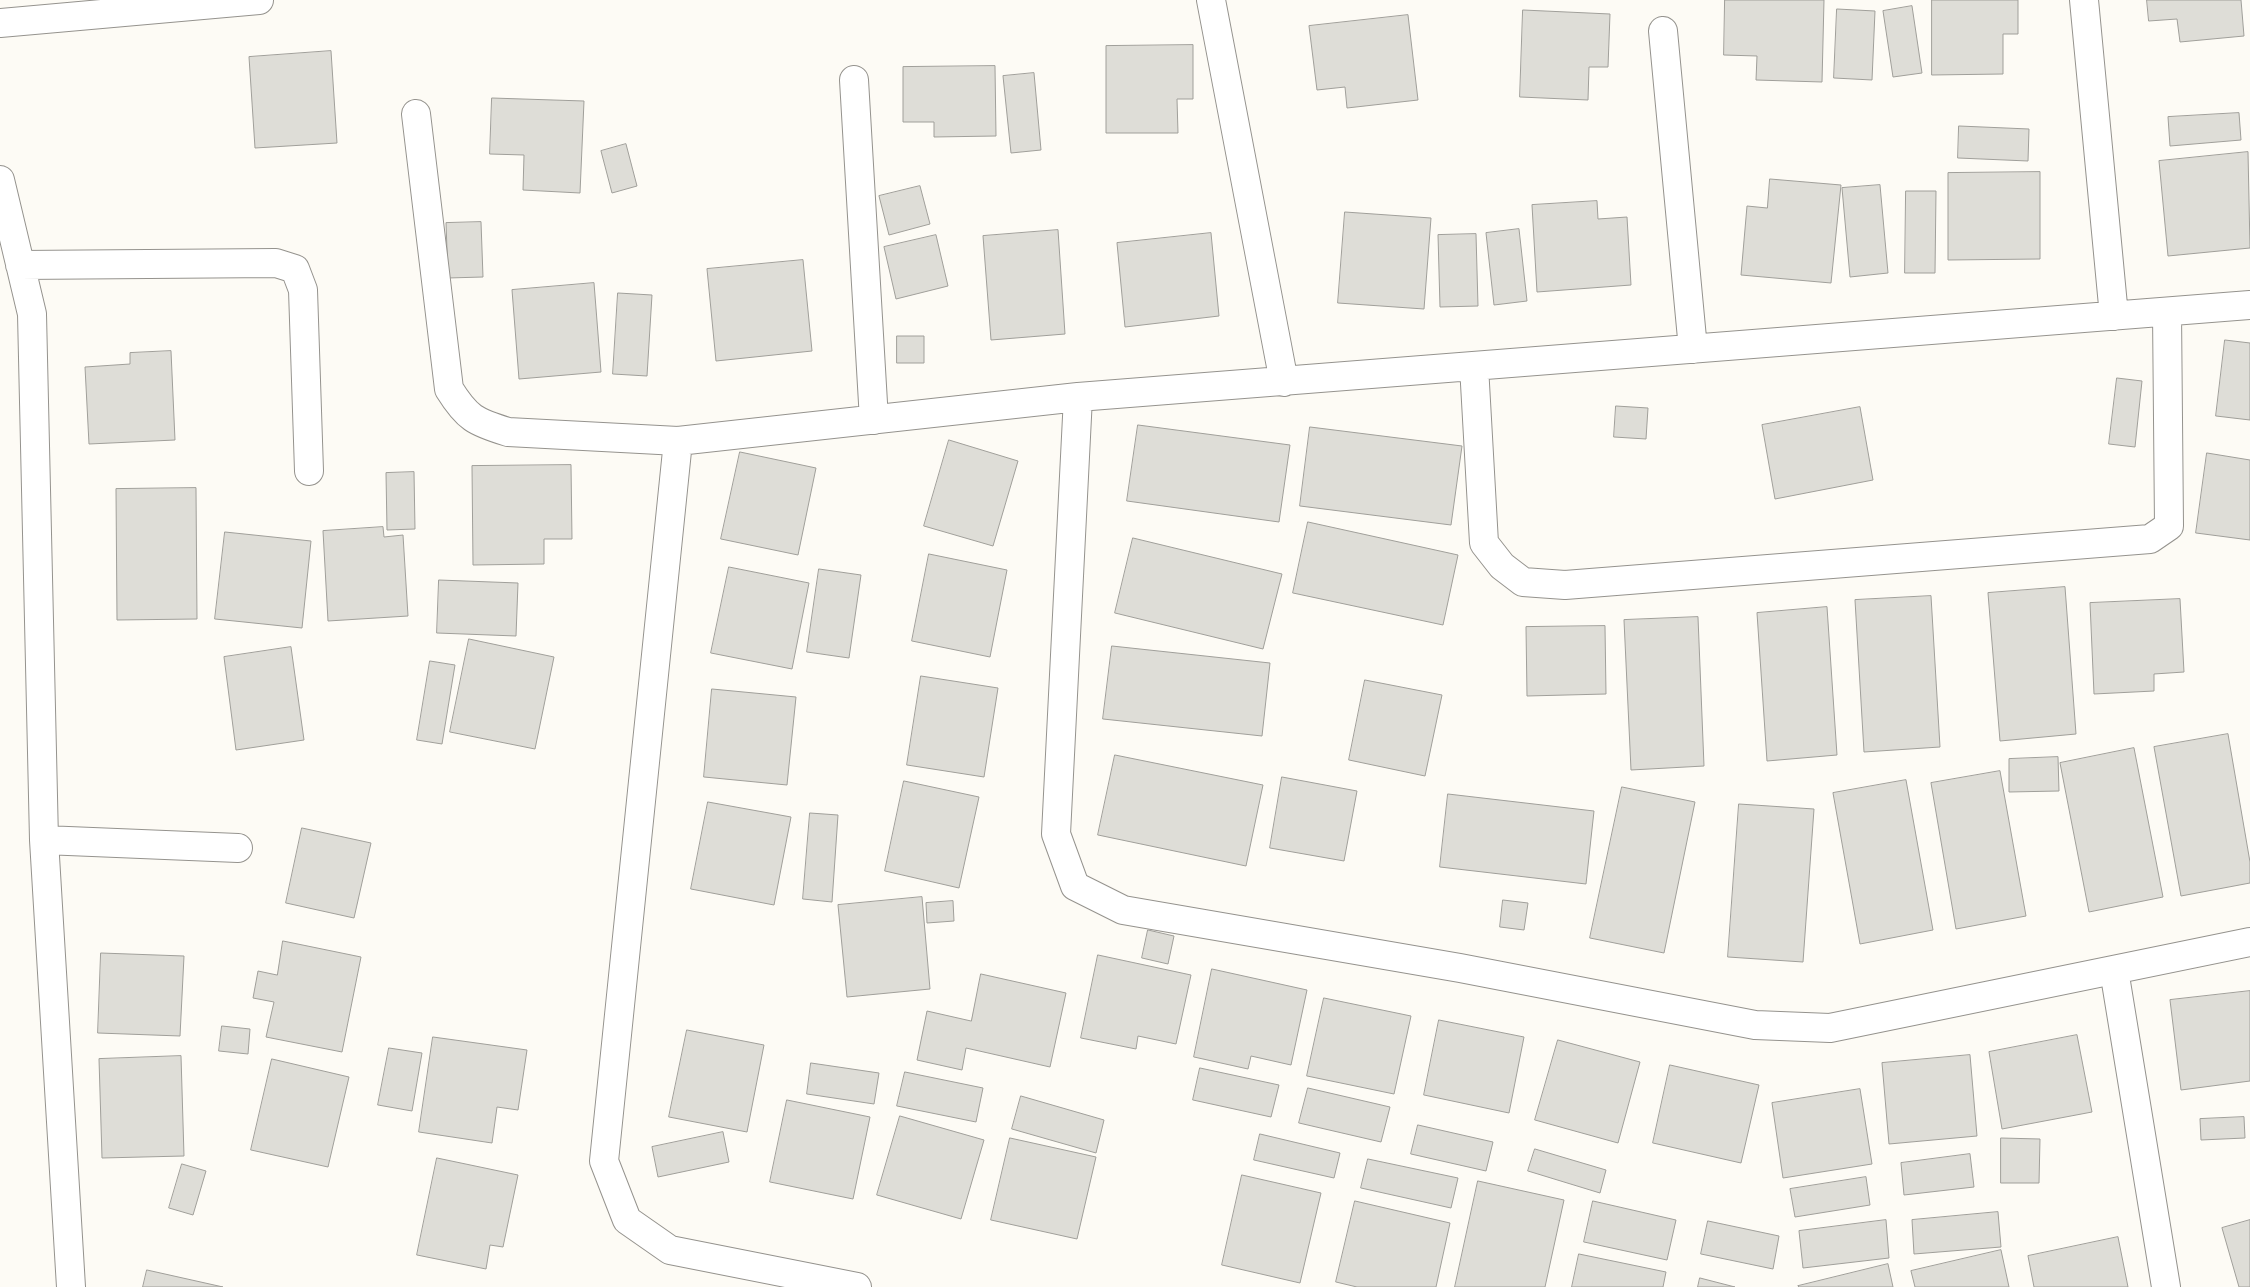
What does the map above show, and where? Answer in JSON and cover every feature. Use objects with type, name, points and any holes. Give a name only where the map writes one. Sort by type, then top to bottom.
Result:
[{"type":"street","points":[[0,23],[259,0]]},
{"type":"street","points":[[1210,0],[1284,382]]},
{"type":"street","points":[[2084,0],[2114,316]]},
{"type":"street","points":[[1663,31],[1693,349]]},
{"type":"street","points":[[854,80],[874,420]]},
{"type":"street","points":[[416,114],[448,389],[463,411],[482,424],[508,432],[678,441],[1078,397],[2250,305]]},
{"type":"street","points":[[0,180],[32,314],[44,840],[71,1287]]},
{"type":"street","points":[[20,265],[276,263],[295,269],[303,290],[309,470]]},
{"type":"street","points":[[1474,366],[1484,543],[1502,566],[1523,582],[1564,585],[2150,539],[2169,526],[2167,312]]},
{"type":"street","points":[[1078,397],[1056,834],[1075,886],[1123,910],[1469,970],[1755,1025],[1830,1028],[2250,942]]},
{"type":"street","points":[[678,441],[604,1161],[627,1220],[670,1250],[857,1287]]},
{"type":"street","points":[[44,840],[238,848]]},
{"type":"street","points":[[2114,970],[2166,1287]]},
{"type":"building","points":[[1725,0],[1824,0],[1822,82],[1756,80],[1757,56],[1724,55]]},
{"type":"building","points":[[1932,0],[2018,0],[2018,34],[2003,34],[2003,74],[1932,75]]},
{"type":"building","points":[[2147,0],[2241,0],[2244,36],[2180,42],[2177,19],[2149,21]]},
{"type":"building","points":[[1912,6],[1922,73],[1893,77],[1883,11]]},
{"type":"building","points":[[1837,9],[1875,11],[1872,80],[1834,78]]},
{"type":"building","points":[[1523,10],[1610,14],[1608,67],[1589,67],[1588,100],[1520,97]]},
{"type":"building","points":[[1408,15],[1418,100],[1347,108],[1345,87],[1317,90],[1309,26]]},
{"type":"building","points":[[1193,45],[1193,99],[1177,99],[1178,133],[1106,133],[1106,46]]},
{"type":"building","points":[[331,51],[337,143],[255,148],[249,57]]},
{"type":"building","points":[[995,66],[996,136],[934,137],[934,122],[903,122],[903,67]]},
{"type":"building","points":[[1034,73],[1041,150],[1011,153],[1003,76]]},
{"type":"building","points":[[492,98],[584,101],[580,193],[523,190],[524,155],[490,154]]},
{"type":"building","points":[[2239,113],[2241,140],[2170,146],[2168,117]]},
{"type":"building","points":[[1959,126],[2029,129],[2028,161],[1958,158]]},
{"type":"building","points":[[626,144],[637,186],[612,193],[601,151]]},
{"type":"building","points":[[2248,152],[2250,248],[2168,256],[2159,161]]},
{"type":"building","points":[[2040,172],[2040,259],[1948,260],[1948,173]]},
{"type":"building","points":[[1770,179],[1841,185],[1831,283],[1741,275],[1747,206],[1767,208]]},
{"type":"building","points":[[1880,185],[1888,273],[1850,277],[1842,188]]},
{"type":"building","points":[[920,186],[930,224],[889,235],[879,196]]},
{"type":"building","points":[[1906,191],[1936,191],[1935,273],[1905,273]]},
{"type":"building","points":[[1597,201],[1598,219],[1627,217],[1631,285],[1537,292],[1532,205]]},
{"type":"building","points":[[1345,212],[1431,218],[1424,309],[1338,303]]},
{"type":"building","points":[[481,222],[483,277],[448,278],[446,223]]},
{"type":"building","points":[[1519,229],[1527,301],[1494,305],[1486,233]]},
{"type":"building","points":[[1058,230],[1065,334],[991,340],[983,236]]},
{"type":"building","points":[[1211,233],[1219,316],[1125,327],[1117,243]]},
{"type":"building","points":[[1476,234],[1478,306],[1440,307],[1438,235]]},
{"type":"building","points":[[936,235],[948,286],[896,299],[884,247]]},
{"type":"building","points":[[803,260],[812,351],[716,361],[707,269]]},
{"type":"building","points":[[594,283],[601,372],[519,379],[512,290]]},
{"type":"building","points":[[618,293],[652,295],[647,376],[613,374]]},
{"type":"building","points":[[897,336],[924,336],[924,363],[897,363]]},
{"type":"building","points":[[2225,340],[2250,343],[2250,420],[2216,416]]},
{"type":"building","points":[[171,351],[175,440],[89,444],[85,367],[130,364],[130,353]]},
{"type":"building","points":[[2117,378],[2142,381],[2135,447],[2109,444]]},
{"type":"building","points":[[1616,406],[1648,408],[1646,439],[1614,437]]},
{"type":"building","points":[[1860,407],[1873,480],[1775,499],[1762,425]]},
{"type":"building","points":[[1138,425],[1290,445],[1279,522],[1127,501]]},
{"type":"building","points":[[1310,427],[1462,446],[1451,525],[1300,506]]},
{"type":"building","points":[[949,440],[1018,461],[993,546],[924,526]]},
{"type":"building","points":[[740,452],[816,468],[798,555],[721,539]]},
{"type":"building","points":[[2207,453],[2250,460],[2250,540],[2196,533]]},
{"type":"building","points":[[571,465],[572,539],[544,539],[544,564],[473,565],[472,466]]},
{"type":"building","points":[[414,472],[415,529],[387,530],[386,473]]},
{"type":"building","points":[[196,488],[197,619],[117,620],[116,489]]},
{"type":"building","points":[[1308,522],[1458,555],[1443,625],[1293,593]]},
{"type":"building","points":[[383,527],[384,537],[403,535],[408,616],[328,621],[323,531]]},
{"type":"building","points":[[225,532],[311,541],[302,628],[215,619]]},
{"type":"building","points":[[1133,538],[1282,574],[1263,649],[1115,613]]},
{"type":"building","points":[[929,554],[1007,570],[990,657],[912,641]]},
{"type":"building","points":[[729,567],[809,583],[792,669],[711,653]]},
{"type":"building","points":[[819,569],[861,575],[849,658],[807,652]]},
{"type":"building","points":[[439,580],[518,583],[516,636],[437,633]]},
{"type":"building","points":[[2065,587],[2076,734],[2000,741],[1988,593]]},
{"type":"building","points":[[1931,596],[1940,747],[1864,752],[1855,600]]},
{"type":"building","points":[[2180,599],[2184,672],[2154,674],[2154,691],[2094,694],[2090,603]]},
{"type":"building","points":[[1827,607],[1837,755],[1767,761],[1757,613]]},
{"type":"building","points":[[1698,617],[1704,766],[1631,770],[1624,620]]},
{"type":"building","points":[[1605,626],[1606,694],[1527,696],[1526,627]]},
{"type":"building","points":[[469,639],[554,657],[535,749],[450,732]]},
{"type":"building","points":[[1112,646],[1270,663],[1262,736],[1103,719]]},
{"type":"building","points":[[291,647],[304,740],[236,750],[224,657]]},
{"type":"building","points":[[430,661],[455,665],[442,744],[417,740]]},
{"type":"building","points":[[921,676],[998,688],[984,777],[907,765]]},
{"type":"building","points":[[1365,680],[1442,695],[1425,776],[1349,760]]},
{"type":"building","points":[[712,689],[796,697],[787,785],[704,777]]},
{"type":"building","points":[[2228,734],[2250,862],[2250,883],[2181,896],[2154,747]]},
{"type":"building","points":[[2134,748],[2163,897],[2089,912],[2060,763]]},
{"type":"building","points":[[1115,755],[1263,785],[1246,866],[1098,835]]},
{"type":"building","points":[[2058,757],[2059,791],[2009,792],[2009,759]]},
{"type":"building","points":[[2000,771],[2026,916],[1956,929],[1931,783]]},
{"type":"building","points":[[1282,777],[1357,791],[1344,861],[1270,848]]},
{"type":"building","points":[[1906,780],[1933,930],[1860,944],[1833,793]]},
{"type":"building","points":[[904,781],[979,797],[959,888],[885,871]]},
{"type":"building","points":[[1622,787],[1695,802],[1664,953],[1590,938]]},
{"type":"building","points":[[1448,794],[1594,811],[1586,884],[1440,867]]},
{"type":"building","points":[[708,802],[791,817],[774,905],[691,889]]},
{"type":"building","points":[[1739,804],[1814,809],[1803,962],[1728,957]]},
{"type":"building","points":[[810,813],[838,815],[832,902],[803,899]]},
{"type":"building","points":[[302,828],[371,843],[354,918],[286,903]]},
{"type":"building","points":[[922,897],[930,989],[847,997],[838,905]]},
{"type":"building","points":[[1503,900],[1528,903],[1524,930],[1500,927]]},
{"type":"building","points":[[953,901],[954,921],[927,923],[926,903]]},
{"type":"building","points":[[1148,930],[1174,936],[1168,964],[1142,958]]},
{"type":"building","points":[[283,941],[361,957],[342,1052],[266,1037],[274,1002],[253,998],[258,971],[277,975]]},
{"type":"building","points":[[101,953],[184,956],[180,1036],[98,1033]]},
{"type":"building","points":[[1098,955],[1191,975],[1176,1044],[1138,1036],[1136,1049],[1081,1038]]},
{"type":"building","points":[[1212,969],[1307,990],[1291,1065],[1251,1056],[1248,1069],[1194,1057]]},
{"type":"building","points":[[981,974],[1066,993],[1050,1067],[966,1048],[962,1070],[917,1060],[927,1011],[971,1021]]},
{"type":"building","points":[[2250,991],[2250,1081],[2181,1090],[2170,1000]]},
{"type":"building","points":[[1324,998],[1411,1016],[1394,1094],[1307,1076]]},
{"type":"building","points":[[1439,1020],[1524,1037],[1509,1113],[1424,1095]]},
{"type":"building","points":[[222,1026],[250,1029],[248,1054],[219,1051]]},
{"type":"building","points":[[687,1030],[764,1045],[747,1132],[669,1117]]},
{"type":"building","points":[[2077,1035],[2092,1112],[2002,1129],[1989,1052]]},
{"type":"building","points":[[433,1037],[527,1050],[518,1110],[497,1107],[492,1143],[419,1132]]},
{"type":"building","points":[[1558,1040],[1640,1062],[1618,1143],[1535,1120]]},
{"type":"building","points":[[389,1048],[422,1053],[412,1111],[378,1105]]},
{"type":"building","points":[[1970,1055],[1977,1136],[1889,1144],[1882,1063]]},
{"type":"building","points":[[181,1056],[184,1156],[102,1158],[99,1059]]},
{"type":"building","points":[[272,1059],[349,1077],[328,1167],[251,1150]]},
{"type":"building","points":[[811,1063],[879,1073],[874,1104],[807,1094]]},
{"type":"building","points":[[1670,1065],[1759,1085],[1741,1163],[1653,1143]]},
{"type":"building","points":[[1200,1068],[1279,1085],[1271,1117],[1193,1100]]},
{"type":"building","points":[[905,1072],[983,1088],[976,1122],[897,1106]]},
{"type":"building","points":[[1308,1088],[1390,1107],[1381,1142],[1299,1123]]},
{"type":"building","points":[[1860,1089],[1872,1164],[1783,1178],[1772,1103]]},
{"type":"building","points":[[1021,1096],[1104,1120],[1096,1153],[1012,1129]]},
{"type":"building","points":[[787,1100],[870,1117],[853,1199],[770,1182]]},
{"type":"building","points":[[900,1116],[984,1140],[961,1219],[877,1195]]},
{"type":"building","points":[[2244,1117],[2245,1138],[2201,1140],[2200,1119]]},
{"type":"building","points":[[1418,1125],[1493,1142],[1486,1171],[1411,1154]]},
{"type":"building","points":[[723,1132],[729,1162],[658,1177],[652,1147]]},
{"type":"building","points":[[1260,1134],[1340,1153],[1334,1178],[1254,1160]]},
{"type":"building","points":[[1010,1138],[1096,1157],[1077,1239],[991,1220]]},
{"type":"building","points":[[2001,1138],[2040,1139],[2039,1183],[2001,1183]]},
{"type":"building","points":[[1535,1149],[1606,1170],[1600,1193],[1528,1171]]},
{"type":"building","points":[[1970,1154],[1974,1187],[1904,1195],[1901,1163]]},
{"type":"building","points":[[437,1158],[518,1175],[503,1247],[490,1245],[486,1269],[417,1255]]},
{"type":"building","points":[[1368,1159],[1458,1178],[1451,1208],[1361,1188]]},
{"type":"building","points":[[182,1164],[206,1171],[193,1215],[169,1208]]},
{"type":"building","points":[[1242,1175],[1321,1193],[1300,1283],[1222,1265]]},
{"type":"building","points":[[1866,1177],[1870,1205],[1795,1217],[1790,1189]]},
{"type":"building","points":[[1478,1181],[1564,1200],[1545,1287],[1455,1287]]},
{"type":"building","points":[[1355,1201],[1450,1223],[1436,1287],[1357,1287],[1336,1282]]},
{"type":"building","points":[[1593,1201],[1676,1220],[1667,1260],[1584,1242]]},
{"type":"building","points":[[1998,1212],[2001,1247],[1914,1254],[1912,1220]]},
{"type":"building","points":[[1886,1220],[1889,1258],[1803,1268],[1799,1231]]},
{"type":"building","points":[[2250,1220],[2250,1287],[2239,1287],[2222,1228]]},
{"type":"building","points":[[1708,1221],[1779,1236],[1773,1269],[1701,1254]]},
{"type":"building","points":[[2118,1237],[2128,1287],[2034,1287],[2028,1256]]},
{"type":"building","points":[[2001,1250],[2009,1287],[1915,1287],[1911,1271]]},
{"type":"building","points":[[1579,1254],[1666,1272],[1663,1287],[1572,1287]]},
{"type":"building","points":[[1888,1264],[1893,1287],[1798,1286]]},
{"type":"building","points":[[147,1270],[223,1287],[143,1287]]},
{"type":"building","points":[[1700,1278],[1735,1287],[1698,1287]]}]
